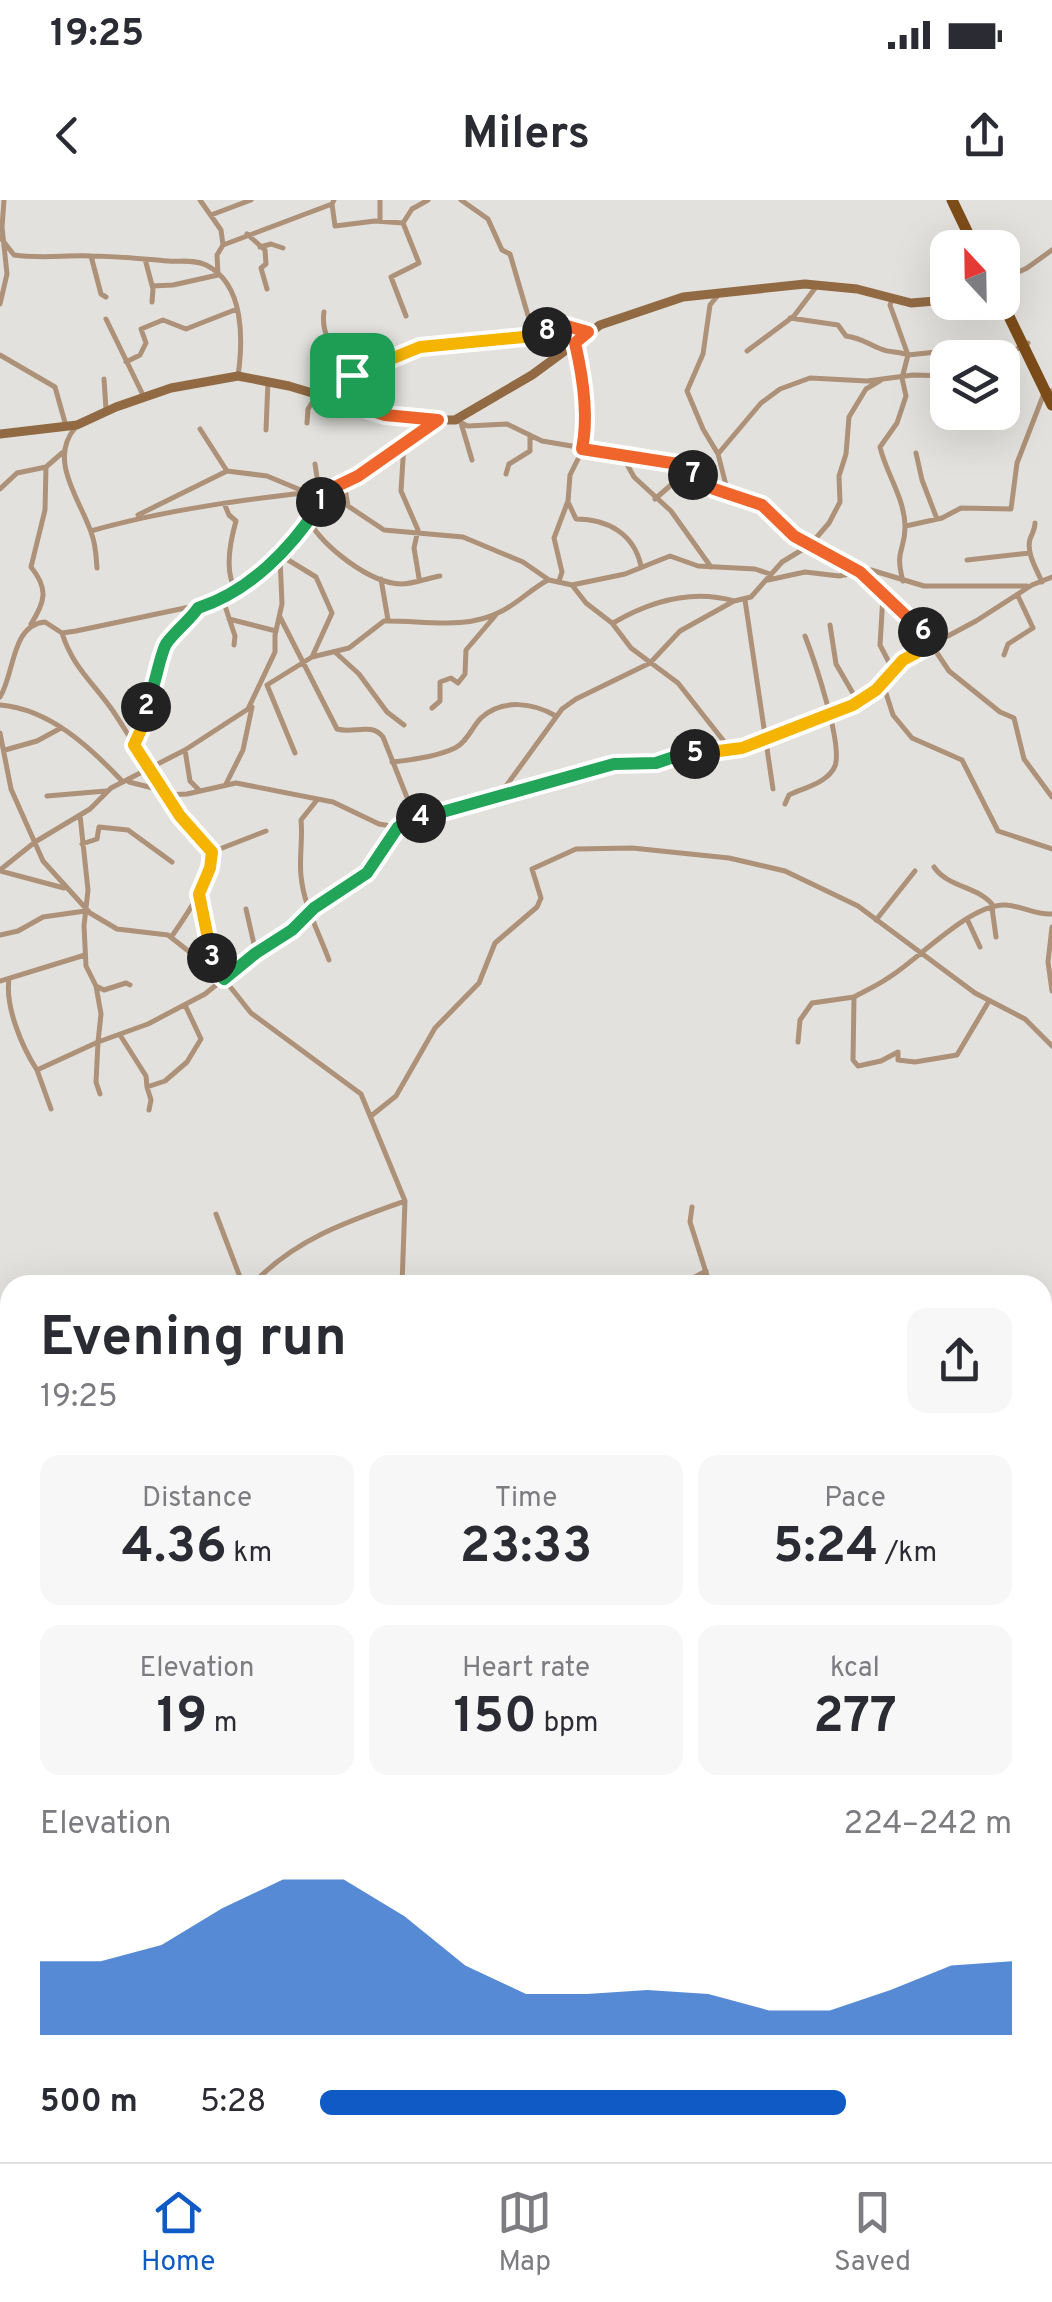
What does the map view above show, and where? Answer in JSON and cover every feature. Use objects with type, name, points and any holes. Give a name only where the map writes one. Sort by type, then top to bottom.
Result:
[{"type":"main road","points":[[956,200],[970,230]]},
{"type":"main road","points":[[1012,320],[1026,345]]},
{"type":"main road","points":[[1015,320],[1049,395]]},
{"type":"street","points":[[4,200],[2,238],[7,274]]},
{"type":"street","points":[[200,200],[221,230],[223,245]]},
{"type":"street","points":[[211,215],[251,200]]},
{"type":"street","points":[[380,200],[380,221]]},
{"type":"street","points":[[403,223],[412,209],[428,200]]},
{"type":"street","points":[[461,200],[488,219],[502,250],[510,254],[534,336]]},
{"type":"street","points":[[238,376],[242,332],[237,309],[218,274],[216,255],[223,245],[333,202],[337,227],[380,221],[403,223]]},
{"type":"street","points":[[403,223],[419,263],[391,277],[406,316]]},
{"type":"street","points":[[247,234],[266,254],[266,264],[261,268],[267,289]]},
{"type":"street","points":[[2,238],[14,255]]},
{"type":"street","points":[[260,247],[271,244],[284,248]]},
{"type":"street","points":[[1020,271],[1052,250]]},
{"type":"street","points":[[14,255],[197,262],[218,274]]},
{"type":"street","points":[[0,304],[14,255]]},
{"type":"street","points":[[91,256],[101,294],[106,297]]},
{"type":"street","points":[[145,260],[152,302]]},
{"type":"street","points":[[152,286],[218,274]]},
{"type":"street","points":[[747,351],[790,318],[818,285]]},
{"type":"street","points":[[458,422],[532,375],[588,332],[663,302],[722,292],[818,285],[857,289],[911,303],[930,301]]},
{"type":"street","points":[[722,292],[710,305],[703,354],[687,392],[718,454],[728,494]]},
{"type":"street","points":[[893,298],[890,305],[908,355],[902,378],[904,402],[897,422],[880,447],[900,498],[905,526],[898,557],[904,581]]},
{"type":"street","points":[[126,362],[142,352],[146,343],[141,329],[164,320],[186,329],[237,309]]},
{"type":"street","points":[[324,312],[322,325],[352,375]]},
{"type":"street","points":[[106,318],[144,397]]},
{"type":"street","points":[[790,318],[838,325],[846,336],[862,338],[883,350],[908,355],[930,353]]},
{"type":"street","points":[[332,398],[352,375],[420,347],[534,336],[567,326],[588,332]]},
{"type":"street","points":[[559,581],[562,572],[554,538],[568,501],[570,475],[582,449],[585,425],[575,343]]},
{"type":"street","points":[[1020,348],[1026,345]]},
{"type":"street","points":[[0,355],[56,387],[72,426],[64,451],[66,470],[91,531],[96,568]]},
{"type":"street","points":[[718,454],[756,408],[780,390],[815,376],[880,380],[930,375]]},
{"type":"street","points":[[0,434],[72,426],[171,388],[238,376],[318,394],[385,415],[507,424],[542,441],[678,464],[708,486],[754,500],[786,530],[860,572],[933,644],[949,672],[1000,712],[1014,718],[1024,760],[1052,797]]},
{"type":"street","points":[[104,379],[104,407],[109,411]]},
{"type":"street","points":[[612,623],[639,608],[666,600],[745,600],[782,562],[810,545],[840,502],[839,476],[846,454],[849,417],[866,389],[880,380]]},
{"type":"street","points":[[266,430],[268,382]]},
{"type":"street","points":[[306,423],[308,409],[318,394]]},
{"type":"street","points":[[1049,395],[1052,416]]},
{"type":"street","points":[[905,526],[937,519],[960,508],[1010,508],[1017,464],[1049,395]]},
{"type":"street","points":[[91,531],[131,519],[224,503],[330,490],[438,420]]},
{"type":"street","points":[[458,422],[472,460]]},
{"type":"street","points":[[200,429],[227,471]]},
{"type":"street","points":[[506,474],[509,464],[530,451],[530,434]]},
{"type":"street","points":[[404,443],[401,491],[418,533],[414,548],[419,578]]},
{"type":"street","points":[[0,489],[24,470],[46,467],[64,451]]},
{"type":"street","points":[[916,453],[937,519]]},
{"type":"street","points":[[623,457],[634,478],[670,511],[710,566]]},
{"type":"street","points":[[314,464],[319,491]]},
{"type":"street","points":[[0,697],[11,676],[19,641],[46,594],[32,567],[45,510],[46,467]]},
{"type":"street","points":[[655,499],[688,470]]},
{"type":"street","points":[[131,519],[227,471],[267,476],[306,492]]},
{"type":"street","points":[[344,483],[345,502],[384,530],[464,537],[523,562],[549,580],[572,585],[625,574],[670,556],[710,566],[755,569],[767,578],[804,572],[839,576],[871,570],[924,586],[1032,585],[1052,577]]},
{"type":"street","points":[[62,633],[223,600],[280,555],[330,490]]},
{"type":"street","points":[[568,501],[576,519],[599,521],[621,531],[636,546],[641,566]]},
{"type":"street","points":[[224,503],[236,521],[228,577],[236,592]]},
{"type":"street","points":[[309,521],[337,554],[381,579],[404,584],[440,576]]},
{"type":"street","points":[[1036,523],[1030,553],[1042,582]]},
{"type":"street","points":[[966,560],[1030,553]]},
{"type":"street","points":[[0,870],[34,842],[80,816],[106,791],[186,750],[252,703],[266,681],[275,652],[280,617],[280,555]]},
{"type":"street","points":[[280,555],[316,578],[332,612],[312,656]]},
{"type":"street","points":[[381,579],[388,620]]},
{"type":"street","points":[[432,708],[440,701],[440,682],[451,678],[458,683],[462,679],[466,650],[498,614],[549,580]]},
{"type":"street","points":[[572,585],[612,623],[631,648],[678,683],[730,750]]},
{"type":"street","points":[[0,705],[40,716],[61,728],[96,752],[125,782],[187,794],[226,784],[244,784],[313,802],[340,804],[367,820],[398,827],[614,764],[656,763],[764,740],[858,702],[882,684],[903,660],[1032,585]]},
{"type":"street","points":[[883,596],[880,645],[893,670]]},
{"type":"street","points":[[1004,655],[1008,644],[1033,628],[1018,596]]},
{"type":"street","points":[[223,600],[235,636],[234,645]]},
{"type":"street","points":[[745,600],[773,788]]},
{"type":"street","points":[[499,796],[556,716],[576,698],[650,663],[680,631],[734,601]]},
{"type":"street","points":[[134,745],[167,643],[198,608]]},
{"type":"street","points":[[266,681],[312,656],[336,653],[355,644],[377,624],[388,620],[440,625],[498,614]]},
{"type":"street","points":[[280,617],[338,730],[378,730],[416,820]]},
{"type":"street","points":[[229,620],[276,631]]},
{"type":"street","points":[[29,627],[45,622],[62,633],[75,665],[108,704],[174,809],[212,852],[199,894],[172,937]]},
{"type":"street","points":[[830,625],[836,664],[858,702]]},
{"type":"street","points":[[785,804],[789,795],[820,780],[834,766],[829,715],[805,636]]},
{"type":"street","points":[[336,653],[359,674],[387,712],[404,725]]},
{"type":"street","points":[[266,681],[296,753]]},
{"type":"street","points":[[882,684],[894,716],[912,738],[962,760],[998,831],[1052,849]]},
{"type":"street","points":[[226,784],[243,750],[252,703]]},
{"type":"street","points":[[392,762],[408,762],[456,747],[478,720],[495,709],[531,704],[556,716]]},
{"type":"street","points":[[5,750],[37,741],[61,728]]},
{"type":"street","points":[[0,734],[12,790],[43,861],[85,910],[117,929],[172,937],[224,979],[243,1006],[358,1090],[405,1201],[402,1275]]},
{"type":"street","points":[[186,750],[190,780],[199,790]]},
{"type":"street","points":[[46,796],[106,791]]},
{"type":"street","points":[[174,809],[187,794]]},
{"type":"street","points":[[313,802],[301,820],[304,836],[300,861],[310,911],[328,960]]},
{"type":"street","points":[[80,816],[88,890],[85,955],[101,1014],[96,1082],[100,1094]]},
{"type":"street","points":[[82,844],[97,839],[99,826],[123,828],[172,862]]},
{"type":"street","points":[[38,1070],[185,1005],[224,979],[292,930],[310,911],[367,873],[398,827]]},
{"type":"street","points":[[212,852],[266,831]]},
{"type":"street","points":[[372,1116],[396,1096],[435,1028],[479,982],[495,943],[537,907],[541,898],[532,869],[576,849],[656,849],[730,858],[800,877],[848,900],[989,1000],[1025,1019],[1052,1046]]},
{"type":"street","points":[[934,867],[950,882],[989,898],[996,937]]},
{"type":"street","points":[[0,870],[67,889]]},
{"type":"street","points":[[876,920],[915,871]]},
{"type":"street","points":[[199,894],[215,971]]},
{"type":"street","points":[[798,1042],[800,1020],[812,1004],[854,997],[886,980],[941,933],[993,907],[1005,905],[1034,914],[1052,914]]},
{"type":"street","points":[[246,908],[256,953]]},
{"type":"street","points":[[0,935],[18,931],[44,917],[85,910]]},
{"type":"street","points":[[968,921],[980,947]]},
{"type":"street","points":[[1052,927],[1048,962],[1052,991]]},
{"type":"street","points":[[0,981],[85,955]]},
{"type":"street","points":[[8,979],[18,1029],[51,1109]]},
{"type":"street","points":[[96,986],[104,990],[130,985]]},
{"type":"street","points":[[854,997],[854,1060],[858,1066],[898,1052],[898,1060],[915,1062],[956,1055],[989,1000]]},
{"type":"street","points":[[147,1088],[165,1081],[189,1060],[200,1042],[201,1034],[185,1005]]},
{"type":"street","points":[[120,1035],[146,1076],[149,1110]]},
{"type":"street","points":[[263,1275],[315,1236],[405,1201]]},
{"type":"street","points":[[692,1206],[690,1222],[707,1275]]},
{"type":"street","points":[[216,1214],[239,1275]]},
{"type":"street","points":[[699,1275],[706,1271]]},
{"type":"route","points":[[567,326],[588,332],[575,343],[585,425],[582,449],[678,464],[714,489],[754,500],[794,536],[860,572],[933,644],[903,660],[876,690],[853,705],[742,748],[680,755],[656,763],[614,764],[437,812],[398,827],[367,873],[314,908],[292,930],[224,979],[215,971],[199,894],[212,852],[161,790],[134,745],[167,643],[187,618],[198,608],[236,592],[280,555],[330,490],[358,476],[438,420],[385,415],[332,398],[352,375],[420,347],[534,336],[567,326]]}]
